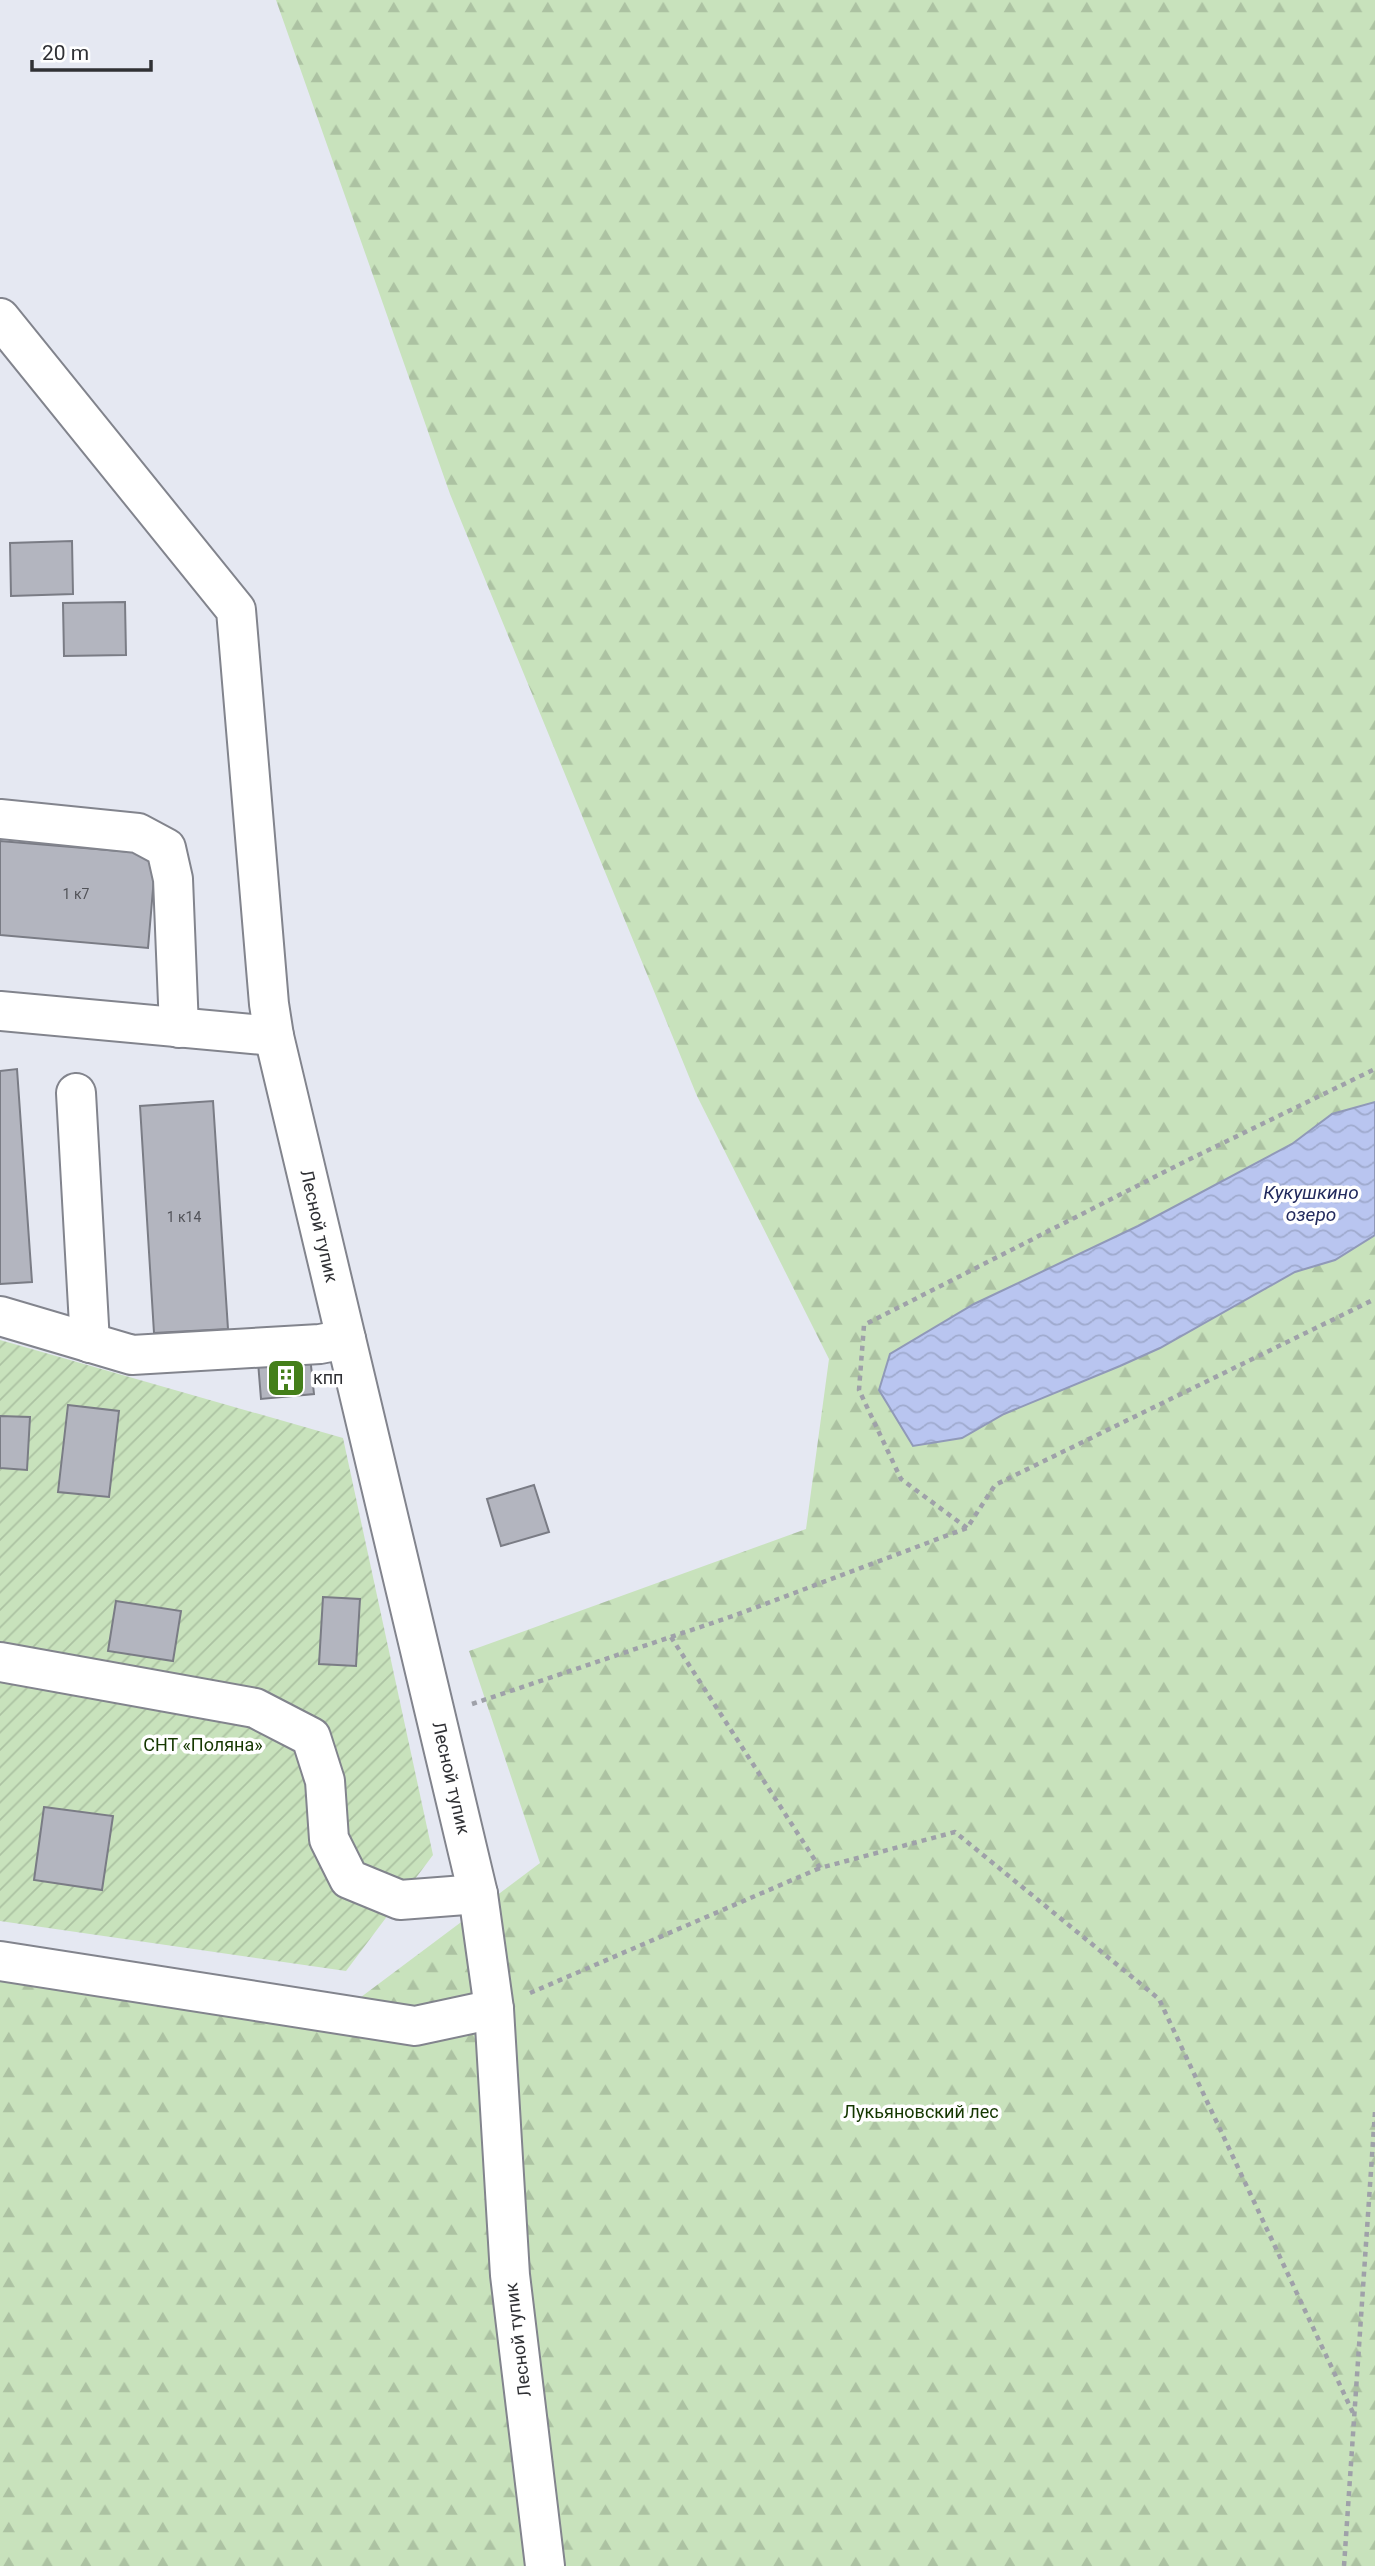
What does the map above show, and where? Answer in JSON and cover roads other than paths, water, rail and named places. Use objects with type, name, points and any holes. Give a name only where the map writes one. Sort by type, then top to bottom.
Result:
[{"type":"street","name":"Лесной тупик","points":[[0,318],[236,610],[272,1020],[478,1894],[494,2009],[510,2274],[545,2566]]},
{"type":"street","points":[[0,819],[138,832],[166,848],[173,880],[179,1028]]},
{"type":"street","points":[[0,1011],[179,1028],[272,1020]]},
{"type":"street","points":[[76,1093],[90,1342]]},
{"type":"street","points":[[0,1316],[132,1355],[294,1346],[346,1339]]},
{"type":"street","points":[[0,1662],[255,1708],[311,1737],[325,1781],[329,1839],[349,1879],[400,1900],[478,1894]]},
{"type":"street","points":[[0,1961],[415,2026],[494,2009]]},
{"type":"water","name":"Кукушкино озеро","points":[[1375,1102],[1375,1235],[1335,1260],[1295,1272],[1160,1348],[1004,1414],[962,1438],[913,1446],[879,1390],[890,1354],[974,1304],[1138,1226],[1292,1144],[1332,1114]]},
{"type":"place","name":"кпп","points":[[286,1378]]},
{"type":"park label","name":"СНТ «Поляна»","points":[[203,1745]]},
{"type":"park label","name":"Лукьяновский лес","points":[[921,2112]]}]
